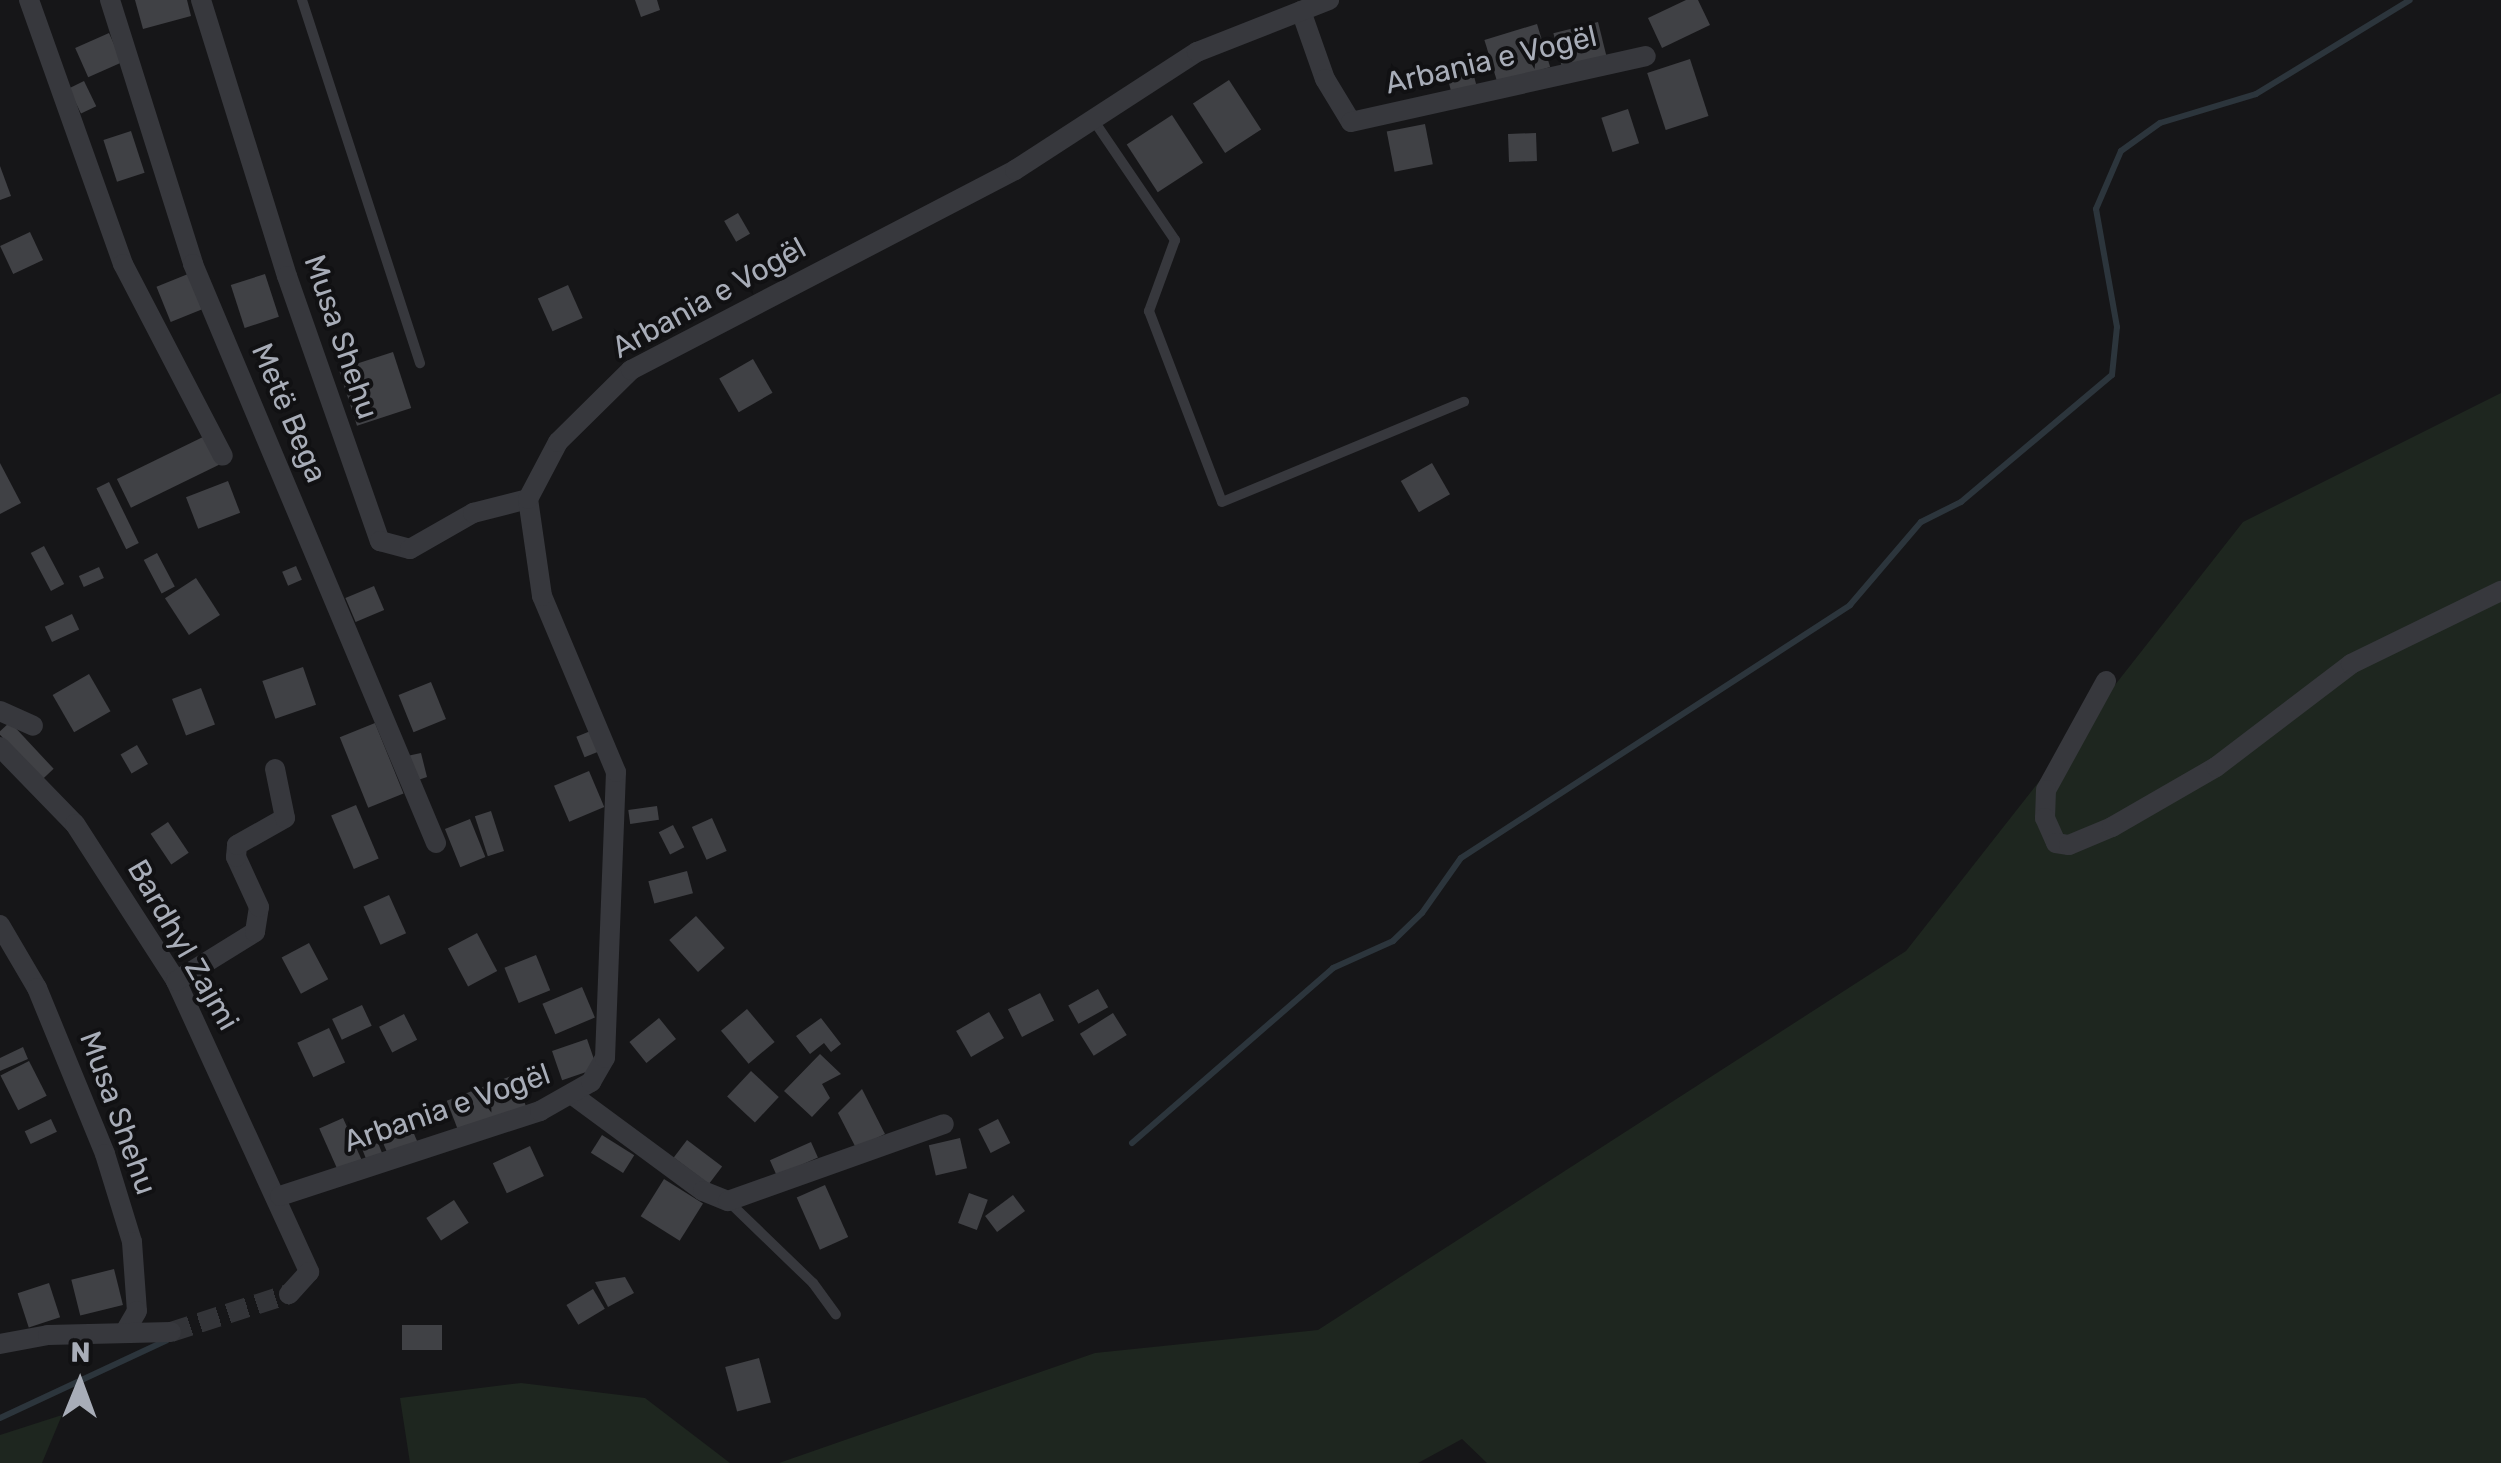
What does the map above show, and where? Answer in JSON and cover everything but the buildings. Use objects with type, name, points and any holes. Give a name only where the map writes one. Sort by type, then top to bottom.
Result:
[{"type":"street","points":[[29,0],[122,264],[224,456]]},
{"type":"street","name":"Metë Bega","points":[[110,0],[192,264],[436,842]]},
{"type":"street","name":"Musa Shehu","points":[[200,0],[287,276],[380,541],[410,549],[473,513],[528,499]]},
{"type":"street","name":"Arbania e Vogël","points":[[280,1196],[574,1096],[605,1058],[616,772],[542,596],[528,499],[558,442],[630,370],[1016,170],[1198,52],[1328,0]]},
{"type":"street","name":"Arbania e Vogël","points":[[1301,11],[1324,79],[1351,122],[1646,56]]},
{"type":"street","points":[[2106,682],[2046,790],[2045,818],[2056,843],[2069,845],[2112,826],[2216,767],[2351,664],[2501,591]]},
{"type":"street","points":[[0,711],[32,726]]},
{"type":"street","name":"Bardhyl Zajmi","points":[[0,747],[75,824],[176,982],[280,1196]]},
{"type":"street","points":[[176,982],[255,932],[259,907],[236,857],[238,844],[285,818],[275,769]]},
{"type":"street","name":"Musa Shehu","points":[[0,925],[38,988],[106,1154],[132,1242],[136,1312],[125,1332]]},
{"type":"street","points":[[574,1096],[688,1180],[728,1201],[944,1124]]},
{"type":"street","points":[[280,1196],[309,1272],[289,1294]]},
{"type":"street","points":[[0,1344],[125,1332],[171,1332]]},
{"type":"lane","points":[[302,0],[420,362]]},
{"type":"lane","points":[[1092,118],[1175,240],[1148,311],[1222,502],[1464,402]]},
{"type":"lane","points":[[728,1201],[814,1283],[836,1316]]},
{"type":"shaded area","points":[[2501,393],[2501,1463],[1487,1463],[1462,1439],[1418,1463],[779,1463],[1095,1353],[1318,1330],[1906,951],[2243,522]]},
{"type":"shaded area","points":[[521,1383],[645,1398],[730,1463],[410,1463],[400,1398]]},
{"type":"shaded area","points":[[62,1415],[42,1463],[0,1463],[0,1435]]},
{"type":"waterway","points":[[1132,1143],[1333,968],[1393,941],[1422,913],[1461,858],[1850,605],[1921,522],[1961,502],[2112,375],[2117,327],[2096,209],[2121,151],[2160,123],[2256,94],[2410,0]]},
{"type":"waterway","points":[[0,1418],[167,1340]]},
{"type":"tunnel","points":[[171,1332],[289,1294]]}]
